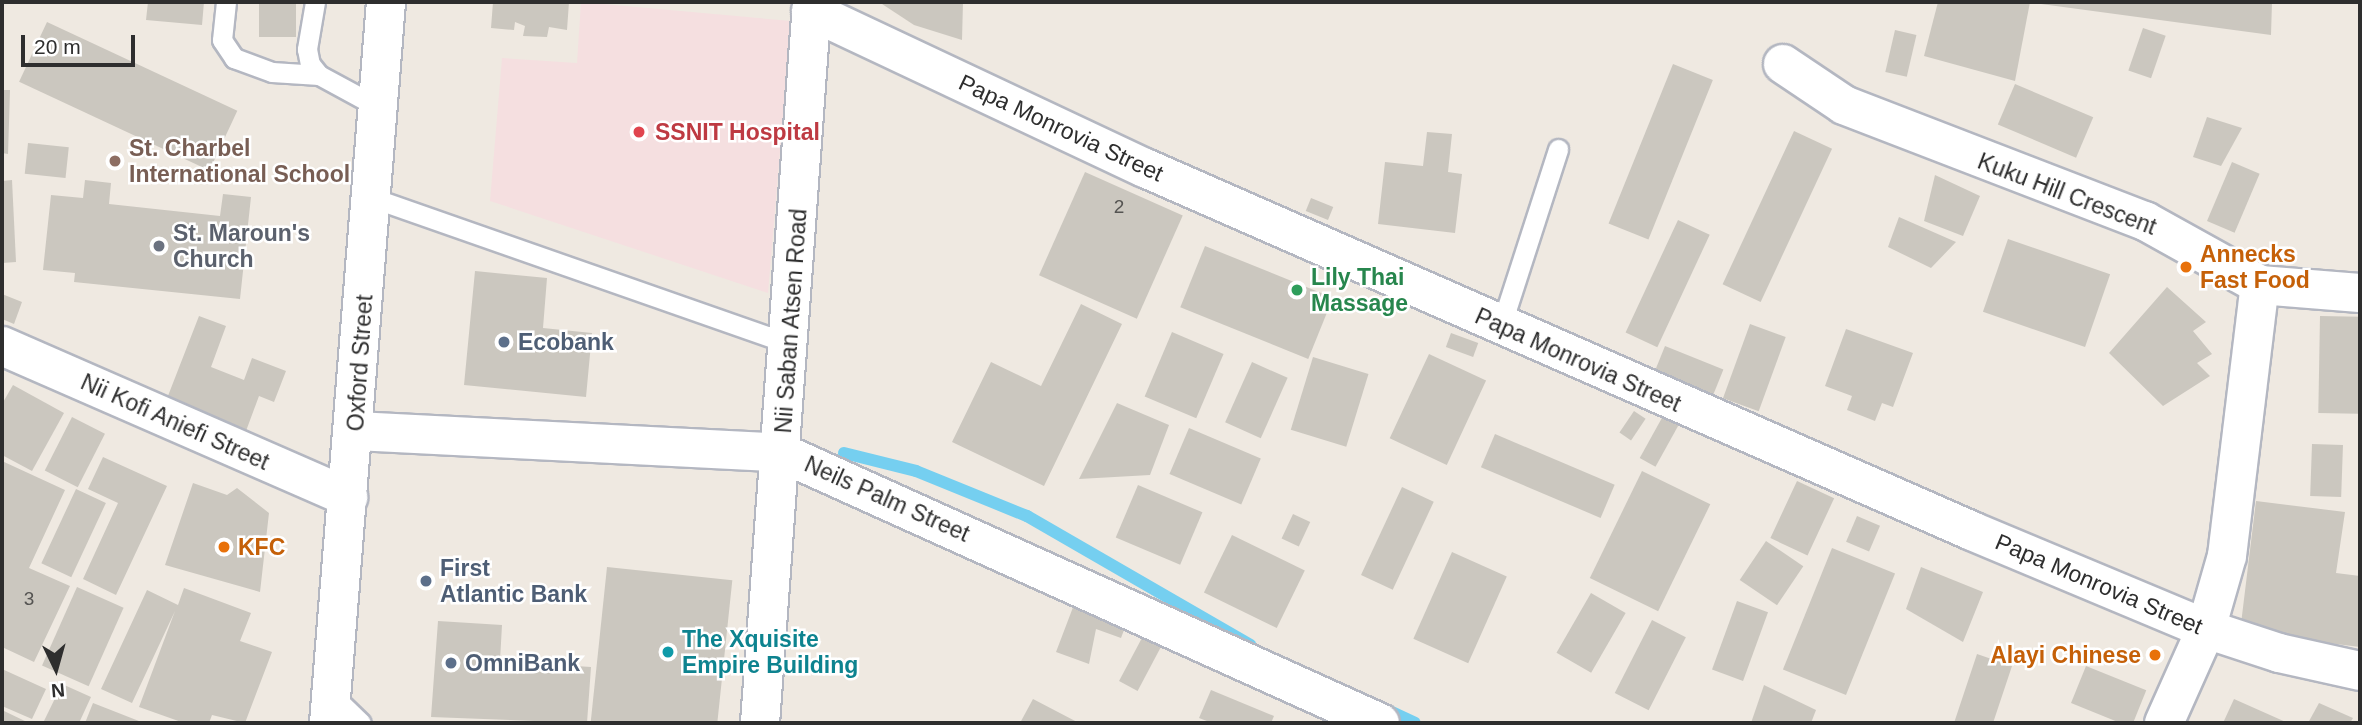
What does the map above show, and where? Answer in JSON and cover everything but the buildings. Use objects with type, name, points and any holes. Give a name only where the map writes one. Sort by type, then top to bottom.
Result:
[{"type":"street","name":"Oxford Street","points":[[331,709],[355,431],[386,2]]},
{"type":"street","name":"Papa Monrovia Street","points":[[811,6],[1501,326],[2206,629],[2279,653],[2360,671]]},
{"type":"street","name":"Nii Saban Atsen Road","points":[[760,723],[782,453],[811,6]]},
{"type":"street","name":"Kuku Hill Crescent","points":[[1783,64],[1844,105],[2145,221],[2260,285],[2360,293]]},
{"type":"street","points":[[2164,723],[2206,629],[2237,500],[2260,285]]},
{"type":"street","name":"Nii Kofi Aniefi Street","points":[[2,346],[348,497]]},
{"type":"street","name":"Neils Palm Street","points":[[355,431],[782,453],[1380,723]]},
{"type":"lane","points":[[226,2],[222,40],[234,58],[272,72],[319,75],[380,108]]},
{"type":"lane","points":[[315,2],[307,49],[319,75]]},
{"type":"lane","points":[[1501,326],[1558,149]]},
{"type":"lane","points":[[373,198],[789,344]]},
{"type":"lane","points":[[331,709],[361,723]]},
{"type":"shaded area","name":"SSNIT Hospital","points":[[581,2],[791,21],[768,293],[490,201],[502,58],[577,63]]},
{"type":"waterway","points":[[844,453],[916,471],[1027,516],[1250,645]]},
{"type":"waterway","points":[[1383,708],[1415,723]]},
{"type":"place","name":"SSNIT Hospital","points":[[639,132]]},
{"type":"place","name":"St. Charbel International School","points":[[115,161]]},
{"type":"place","name":"St. Maroun's Church","points":[[159,246]]},
{"type":"place","name":"Annecks Fast Food","points":[[2186,267]]},
{"type":"place","name":"Lily Thai Massage","points":[[1297,290]]},
{"type":"place","name":"Ecobank","points":[[504,342]]},
{"type":"place","name":"KFC","points":[[224,547]]},
{"type":"place","name":"First Atlantic Bank","points":[[426,581]]},
{"type":"place","name":"The Xquisite Empire Building","points":[[668,652]]},
{"type":"place","name":"Alayi Chinese","points":[[2155,655]]},
{"type":"place","name":"OmniBank","points":[[451,663]]}]
